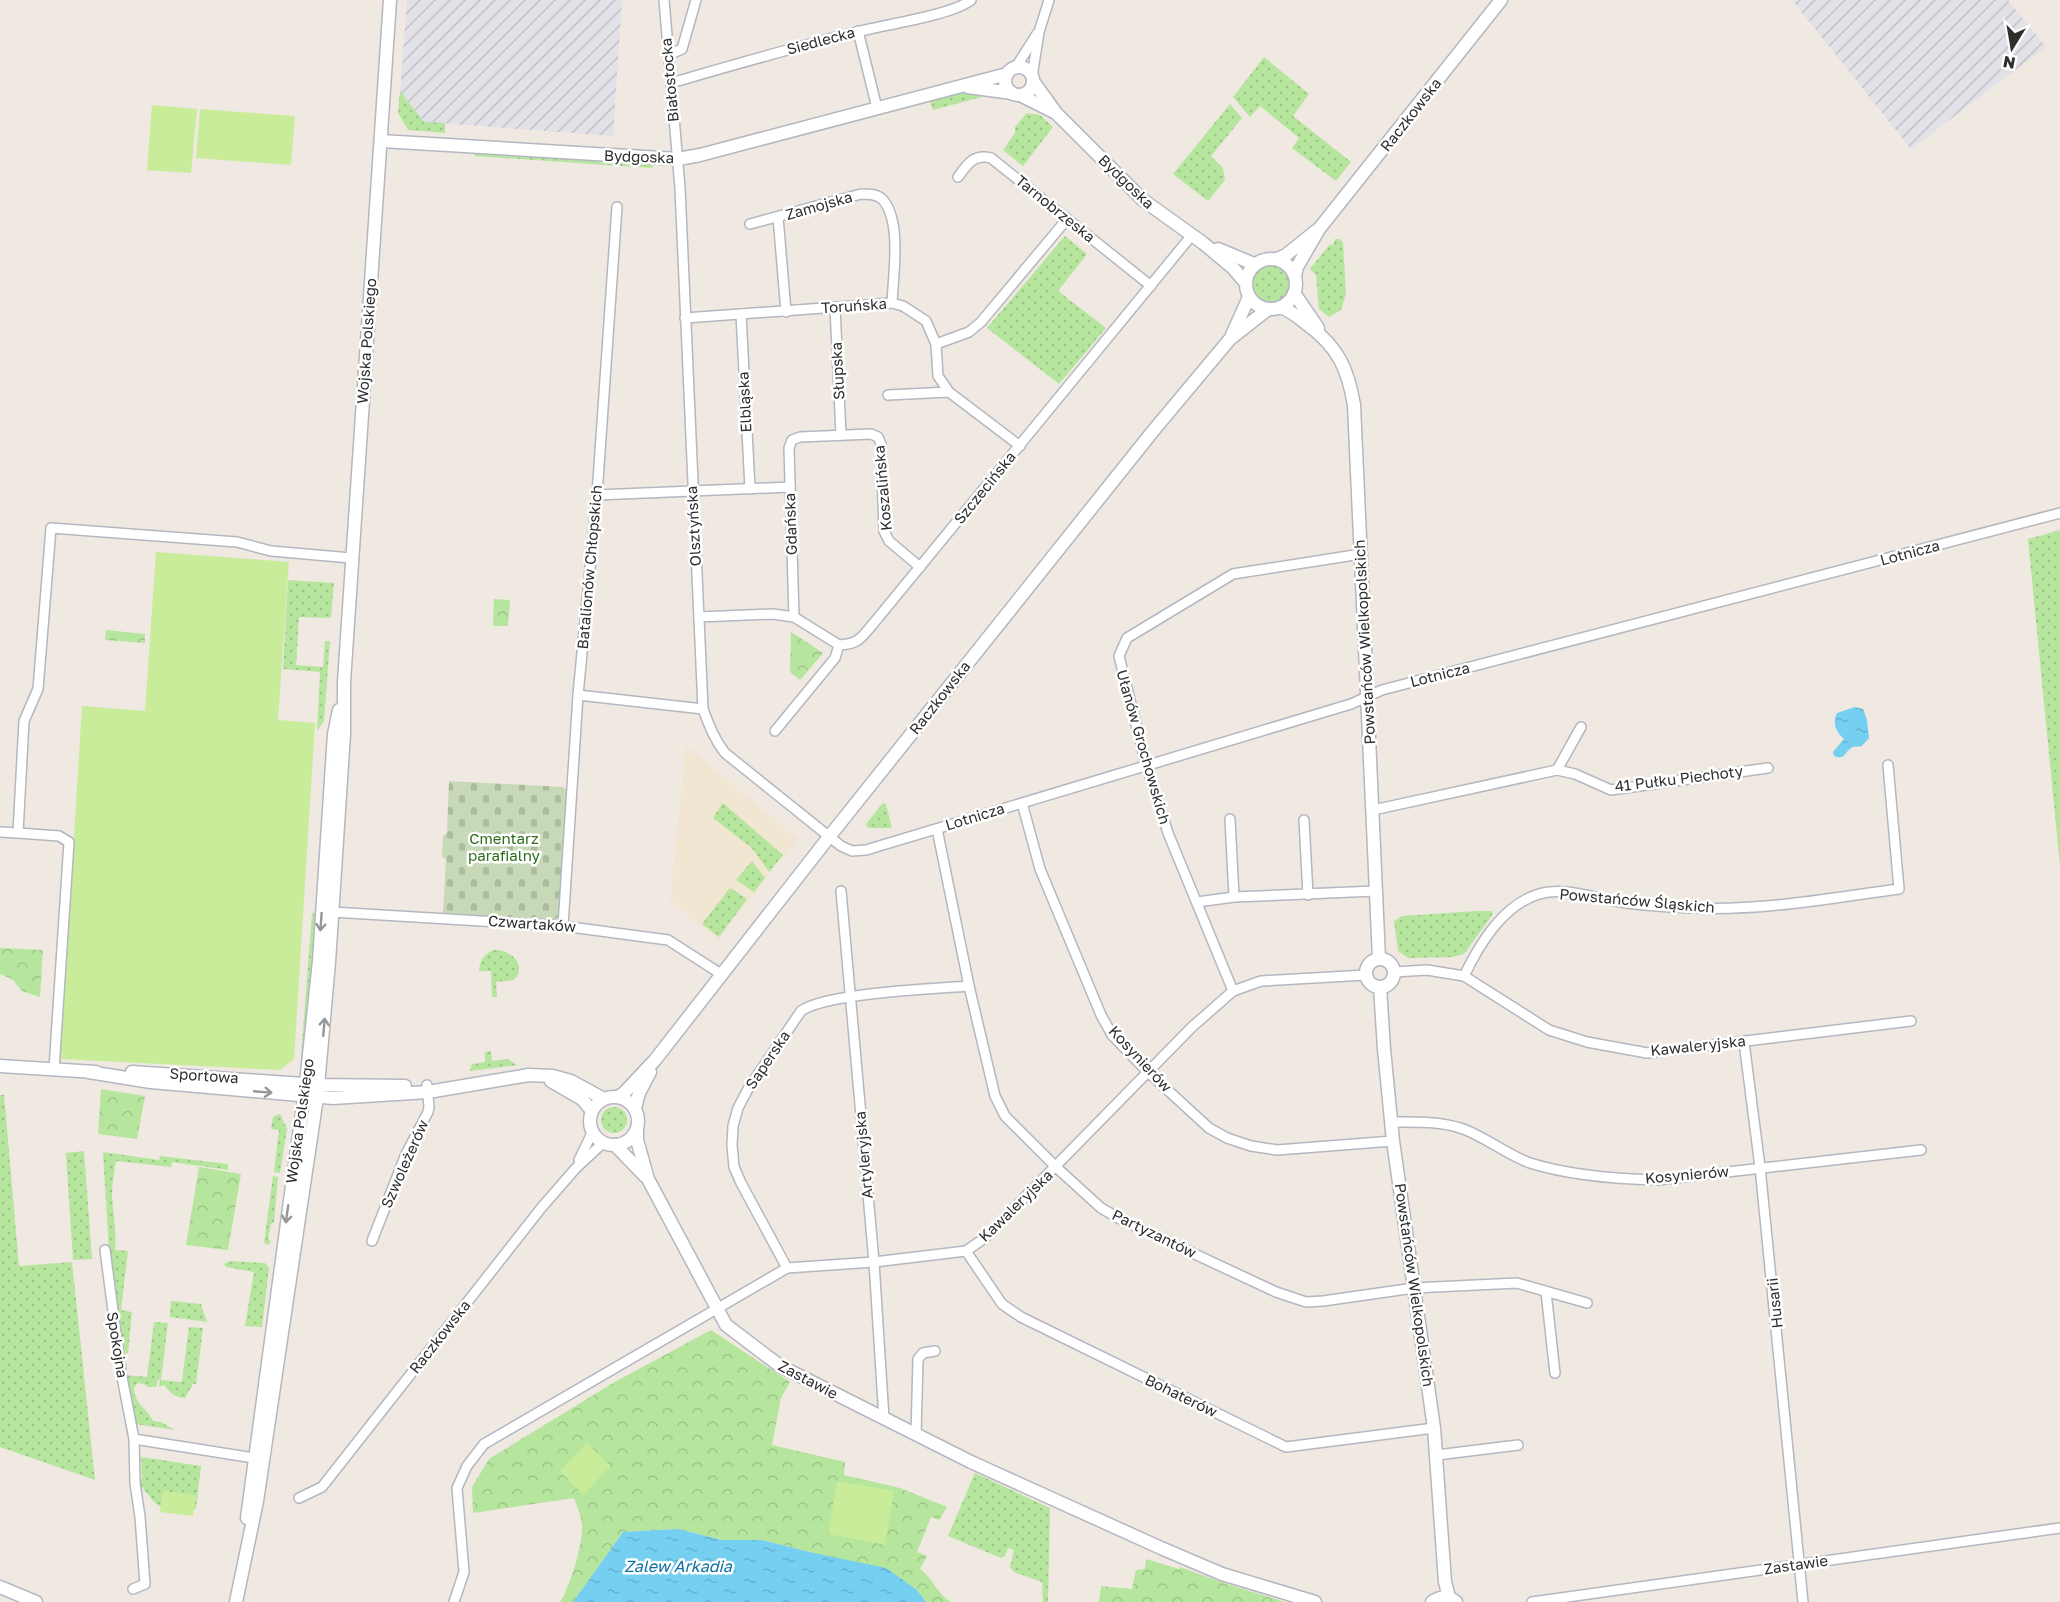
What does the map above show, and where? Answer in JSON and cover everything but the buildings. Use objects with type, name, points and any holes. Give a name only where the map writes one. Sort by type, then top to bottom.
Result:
[{"type":"street","name":"Wojska Polskiego","points":[[244,1560],[256,1501],[311,1090],[332,912],[344,734],[344,682],[351,558],[390,0]]},
{"type":"street","name":"Białostocka","points":[[664,0],[678,159]]},
{"type":"street","points":[[668,55],[682,49],[696,0]]},
{"type":"street","name":"Siedlecka","points":[[671,82],[858,31],[949,11],[971,0]]},
{"type":"street","points":[[1039,32],[1012,71],[1006,86],[1016,94],[1028,91],[1039,32],[1049,0]]},
{"type":"street","name":"Raczkowska","points":[[1295,276],[1302,258],[1319,229],[1501,0]]},
{"type":"street","points":[[858,31],[877,108]]},
{"type":"street","points":[[1012,71],[1024,68],[1032,79]]},
{"type":"street","name":"Bydgoska","points":[[381,141],[678,159],[1012,71]]},
{"type":"street","name":"Bydgoska","points":[[1032,79],[1056,113],[1143,200],[1203,243],[1233,268],[1245,282]]},
{"type":"street","name":"Bydgoska","points":[[961,86],[1016,94],[1056,113]]},
{"type":"street","name":"Tarnobrzeska","points":[[958,177],[974,157],[991,158],[1151,286]]},
{"type":"street","name":"Olsztyńska","points":[[678,159],[703,709],[713,735],[725,753],[829,837]]},
{"type":"street","name":"Zamojska","points":[[786,312],[778,217],[861,194],[883,199],[891,214],[895,259],[892,303]]},
{"type":"street","name":"Batalionów Chłopskich","points":[[563,926],[578,695],[597,495],[617,207]]},
{"type":"street","points":[[750,224],[778,217]]},
{"type":"street","points":[[936,344],[969,332],[981,322],[1067,219]]},
{"type":"street","name":"Raczkowska","points":[[1277,259],[1286,255],[1319,229]]},
{"type":"street","name":"Szczecińska","points":[[839,645],[852,644],[860,640],[1192,235]]},
{"type":"street","name":"Bydgoska","points":[[1203,243],[1254,264]]},
{"type":"street","points":[[1277,259],[1286,263],[1295,276],[1294,293],[1291,300],[1274,308],[1260,307],[1249,297],[1245,282],[1248,272],[1254,264],[1263,260],[1277,259]]},
{"type":"street","name":"Powstańców Wielkopolskich","points":[[1294,293],[1321,334]]},
{"type":"street","name":"Raczkowska","points":[[1230,339],[1249,297]]},
{"type":"street","name":"Toruńska","points":[[685,318],[892,303],[903,306],[926,321],[936,344],[938,376],[949,392],[1020,446]]},
{"type":"street","name":"Słupska","points":[[835,307],[841,435]]},
{"type":"street","name":"Raczkowska","points":[[618,1096],[631,1087],[656,1060],[829,837],[1153,431],[1230,339],[1274,308]]},
{"type":"street","name":"Powstańców Wielkopolskich","points":[[1274,308],[1289,310],[1332,345],[1342,361],[1352,390],[1356,435],[1379,959]]},
{"type":"street","name":"Elbląska","points":[[741,314],[750,489]]},
{"type":"street","points":[[888,395],[949,392]]},
{"type":"street","name":"Koszalińska","points":[[800,436],[871,434],[878,437],[881,444],[884,531],[889,541],[920,567]]},
{"type":"street","name":"Gdańska","points":[[794,616],[789,448],[792,440],[800,436]]},
{"type":"street","points":[[597,495],[790,487]]},
{"type":"street","name":"Lotnicza","points":[[829,837],[841,846],[858,851],[1351,704],[1382,690],[2060,513]]},
{"type":"street","points":[[18,833],[24,721],[38,689],[51,528],[237,542],[271,551],[351,558]]},
{"type":"street","name":"Ułanów Grochowskich","points":[[1233,991],[1168,833],[1146,764],[1119,664],[1120,649],[1127,638],[1233,574],[1361,554]]},
{"type":"street","points":[[699,617],[773,614],[794,616],[839,645],[835,658],[775,731]]},
{"type":"street","name":"Wojska Polskiego","points":[[244,1560],[254,1458],[311,1090],[334,734],[344,682]]},
{"type":"street","points":[[578,695],[703,709]]},
{"type":"street","points":[[1557,770],[1581,727]]},
{"type":"street","name":"Powstańców Śląskich","points":[[1464,976],[1472,960],[1507,911],[1523,900],[1542,893],[1565,892],[1622,902],[1732,909],[1775,907],[1899,889],[1888,765]]},
{"type":"street","name":"41 Pułku Piechoty","points":[[1373,810],[1557,770],[1575,774],[1611,790],[1768,768]]},
{"type":"street","name":"Kosynierów","points":[[1022,803],[1040,868],[1101,1015],[1112,1035],[1209,1128],[1227,1138],[1251,1146],[1277,1150],[1393,1141]]},
{"type":"street","points":[[1230,819],[1234,897]]},
{"type":"street","points":[[1304,820],[1308,895]]},
{"type":"street","name":"Partyzantów","points":[[937,829],[969,986],[995,1096],[1005,1116],[1101,1208],[1122,1220],[1292,1299],[1306,1302],[1414,1288],[1517,1283],[1587,1303]]},
{"type":"street","points":[[0,832],[59,836],[69,842],[54,1069]]},
{"type":"street","name":"Artyleryjska","points":[[841,891],[874,1262],[884,1419]]},
{"type":"street","points":[[1197,902],[1234,897],[1376,891]]},
{"type":"street","name":"Czwartaków","points":[[332,912],[563,926],[668,940],[721,974]]},
{"type":"street","points":[[1379,959],[1388,962],[1394,972],[1390,983],[1380,987],[1371,984],[1366,975],[1368,966],[1379,959]]},
{"type":"street","name":"Kawaleryjska","points":[[1394,972],[1427,970],[1464,976],[1549,1030],[1587,1042],[1647,1053],[1911,1021]]},
{"type":"street","name":"Kawaleryjska","points":[[717,1309],[787,1268],[874,1262],[966,1251],[986,1237],[1192,1027],[1233,991],[1261,981],[1366,975]]},
{"type":"street","name":"Saperska","points":[[787,1268],[734,1167],[733,1126],[738,1108],[748,1089],[801,1011],[809,1005],[849,997],[969,986]]},
{"type":"street","name":"Powstańców Wielkopolskich","points":[[1380,987],[1393,1141],[1437,1455],[1445,1582],[1444,1600]]},
{"type":"street","name":"Husarii","points":[[1744,1042],[1785,1399],[1803,1602]]},
{"type":"street","name":"Raczkowska","points":[[635,1108],[639,1093],[656,1060]]},
{"type":"street","name":"Sportowa","points":[[0,1066],[89,1072],[151,1082],[311,1090],[394,1087],[428,1089],[530,1075],[553,1076],[571,1081],[604,1099]]},
{"type":"street","points":[[539,1076],[569,1090],[592,1111]]},
{"type":"street","name":"Szwoleżerów","points":[[372,1240],[406,1154],[428,1112],[428,1089]]},
{"type":"street","points":[[454,1602],[464,1572],[457,1503],[458,1488],[461,1477],[483,1444],[717,1309],[648,1179],[637,1140],[639,1123],[635,1108],[631,1102],[618,1096],[604,1099],[592,1111],[590,1125],[593,1131],[648,1179]]},
{"type":"street","name":"Kosynierów","points":[[1391,1122],[1439,1123],[1461,1128],[1531,1163],[1594,1176],[1657,1180],[1921,1150]]},
{"type":"street","points":[[610,1144],[628,1140],[637,1130]]},
{"type":"street","name":"Raczkowska","points":[[576,1168],[593,1131]]},
{"type":"street","name":"Raczkowska","points":[[299,1498],[322,1487],[542,1207],[576,1168],[610,1144]]},
{"type":"street","name":"Spokojna","points":[[105,1250],[121,1372],[134,1439],[135,1483],[145,1584],[133,1589]]},
{"type":"street","name":"Bohaterów","points":[[966,1251],[1002,1304],[1021,1317],[1286,1447],[1434,1428]]},
{"type":"street","points":[[1546,1292],[1555,1373]]},
{"type":"street","name":"Zastawie","points":[[717,1309],[726,1325],[780,1366],[971,1462],[1222,1574],[1315,1602]]},
{"type":"street","points":[[916,1435],[918,1359],[923,1353],[935,1351]]},
{"type":"street","points":[[134,1439],[254,1458]]},
{"type":"street","points":[[1437,1455],[1518,1446]]},
{"type":"street","name":"Zastawie","points":[[1532,1602],[2060,1528]]},
{"type":"street","points":[[236,1602],[244,1560]]},
{"type":"street","points":[[0,1587],[36,1602]]},
{"type":"shaded area","points":[[407,0],[622,0],[613,136],[424,122],[400,93]]},
{"type":"shaded area","points":[[1792,0],[2008,0],[2046,47],[1911,149]]},
{"type":"shaded area","points":[[686,745],[798,839],[718,939],[670,901]]},
{"type":"green space","points":[[1264,57],[1309,94],[1293,116],[1351,162],[1336,181],[1292,148],[1299,138],[1260,106],[1250,117],[1233,97]]},
{"type":"green space","points":[[400,91],[424,122],[445,123],[445,133],[408,130],[398,113]]},
{"type":"green space","points":[[985,91],[982,97],[933,110],[930,101],[956,94]]},
{"type":"green space","points":[[1230,104],[1242,118],[1211,156],[1223,168],[1225,180],[1208,201],[1173,174]]},
{"type":"green space","points":[[152,105],[197,109],[191,173],[147,170]]},
{"type":"green space","points":[[200,109],[295,116],[291,165],[196,158]]},
{"type":"green space","points":[[1027,113],[1040,115],[1053,127],[1023,166],[1003,150],[1015,133],[1015,127]]},
{"type":"green space","points":[[476,153],[654,165],[652,168],[474,156]]},
{"type":"green space","points":[[1065,236],[1087,254],[1058,291],[1106,328],[1059,384],[987,328]]},
{"type":"green space","points":[[1335,239],[1340,239],[1343,243],[1346,293],[1341,310],[1329,317],[1319,309],[1316,275],[1310,269],[1330,244],[1333,246]]},
{"type":"green space","points":[[1266,259],[1276,259],[1289,266],[1296,279],[1296,289],[1289,302],[1276,309],[1266,309],[1257,305],[1250,298],[1246,289],[1246,279],[1250,270],[1257,263]]},
{"type":"green space","points":[[2060,530],[2060,866],[2028,539]]},
{"type":"green space","points":[[156,552],[289,562],[278,720],[315,723],[294,1059],[280,1070],[60,1059],[82,706],[145,711]]},
{"type":"green space","points":[[288,580],[334,583],[331,618],[299,617],[296,665],[323,667],[325,641],[330,641],[324,721],[317,731],[320,672],[283,669]]},
{"type":"green space","points":[[494,599],[510,600],[508,626],[493,626]]},
{"type":"green space","points":[[106,630],[145,634],[145,643],[105,640]]},
{"type":"green space","points":[[791,632],[823,653],[800,680],[790,672]]},
{"type":"green space","name":"Cmentarz parafialny","points":[[449,781],[563,787],[568,792],[560,916],[554,920],[443,913],[446,860],[442,856],[443,836],[447,833]]},
{"type":"green space","points":[[723,803],[783,855],[769,872],[752,848],[713,818]]},
{"type":"green space","points":[[883,803],[886,804],[892,828],[868,828],[866,824]]},
{"type":"green space","points":[[752,861],[765,878],[754,892],[736,880]]},
{"type":"green space","points":[[730,888],[747,899],[719,937],[702,924]]},
{"type":"green space","points":[[1492,911],[1493,914],[1464,954],[1453,957],[1408,958],[1398,951],[1394,921],[1402,916]]},
{"type":"green space","points":[[312,913],[317,913],[305,1058],[301,1057]]},
{"type":"green space","points":[[0,948],[43,950],[40,997],[22,991],[12,979],[0,974]]},
{"type":"green space","points":[[494,950],[511,955],[516,959],[519,969],[514,980],[496,982],[497,997],[492,997],[491,971],[479,971],[483,958]]},
{"type":"green space","points":[[491,1051],[492,1061],[508,1059],[517,1065],[470,1071],[472,1064],[485,1062],[485,1052]]},
{"type":"green space","points":[[101,1089],[145,1096],[137,1139],[98,1134]]},
{"type":"green space","points":[[0,1095],[4,1095],[19,1266],[72,1262],[95,1480],[0,1447]]},
{"type":"green space","points":[[614,1107],[623,1111],[627,1120],[623,1129],[614,1133],[605,1129],[601,1120],[605,1111]]},
{"type":"green space","points":[[280,1114],[287,1129],[280,1173],[274,1172],[279,1130],[271,1129],[273,1117]]},
{"type":"green space","points":[[84,1151],[92,1259],[73,1260],[66,1153]]},
{"type":"green space","points":[[103,1152],[159,1160],[160,1156],[228,1164],[228,1170],[172,1162],[171,1167],[116,1161],[112,1195],[115,1250],[128,1251],[121,1310],[132,1312],[128,1353],[123,1363],[110,1267]]},
{"type":"green space","points":[[199,1167],[241,1174],[228,1250],[186,1245]]},
{"type":"green space","points":[[273,1176],[278,1177],[274,1222],[271,1224],[269,1245],[264,1243]]},
{"type":"green space","points":[[229,1261],[265,1263],[269,1268],[262,1327],[245,1326],[254,1272],[226,1267],[224,1264]]},
{"type":"green space","points":[[171,1301],[201,1304],[207,1322],[170,1317]]},
{"type":"green space","points":[[154,1322],[168,1323],[161,1380],[182,1382],[189,1327],[203,1328],[196,1384],[193,1384],[185,1398],[173,1394],[164,1385],[159,1387],[160,1380],[156,1387],[138,1383],[134,1388],[136,1398],[153,1421],[161,1422],[175,1430],[135,1424],[131,1392],[126,1381],[124,1366],[127,1363],[126,1375],[147,1377]]},
{"type":"green space","points":[[711,1330],[790,1382],[781,1398],[772,1445],[845,1462],[844,1475],[900,1488],[947,1507],[939,1520],[931,1517],[917,1552],[927,1556],[920,1569],[951,1602],[926,1602],[917,1590],[814,1553],[762,1540],[722,1540],[678,1529],[623,1532],[573,1602],[560,1602],[572,1576],[582,1534],[581,1519],[574,1498],[473,1513],[472,1487],[489,1459],[613,1383]]},
{"type":"green space","points":[[587,1443],[611,1466],[583,1495],[560,1471]]},
{"type":"green space","points":[[141,1457],[201,1466],[196,1509],[194,1510],[196,1496],[163,1491],[161,1507],[156,1504],[139,1484],[142,1477]]},
{"type":"green space","points":[[975,1473],[1050,1508],[1048,1602],[1043,1602],[1042,1582],[1014,1572],[1010,1567],[1014,1550],[1008,1548],[1005,1556],[1001,1558],[948,1536]]},
{"type":"green space","points":[[837,1481],[894,1491],[885,1545],[828,1534]]},
{"type":"green space","points":[[163,1491],[196,1495],[193,1516],[160,1512]]},
{"type":"green space","points":[[1146,1559],[1179,1569],[1180,1567],[1285,1602],[1099,1602],[1101,1586],[1132,1589],[1136,1570],[1145,1569]]},
{"type":"water","points":[[1855,707],[1863,709],[1869,738],[1862,746],[1850,748],[1843,756],[1834,756],[1833,752],[1844,739],[1836,727],[1837,713]]},
{"type":"water","name":"Zalew Arkadia","points":[[678,1529],[722,1540],[762,1540],[886,1568],[917,1590],[926,1602],[573,1602],[623,1532]]}]
